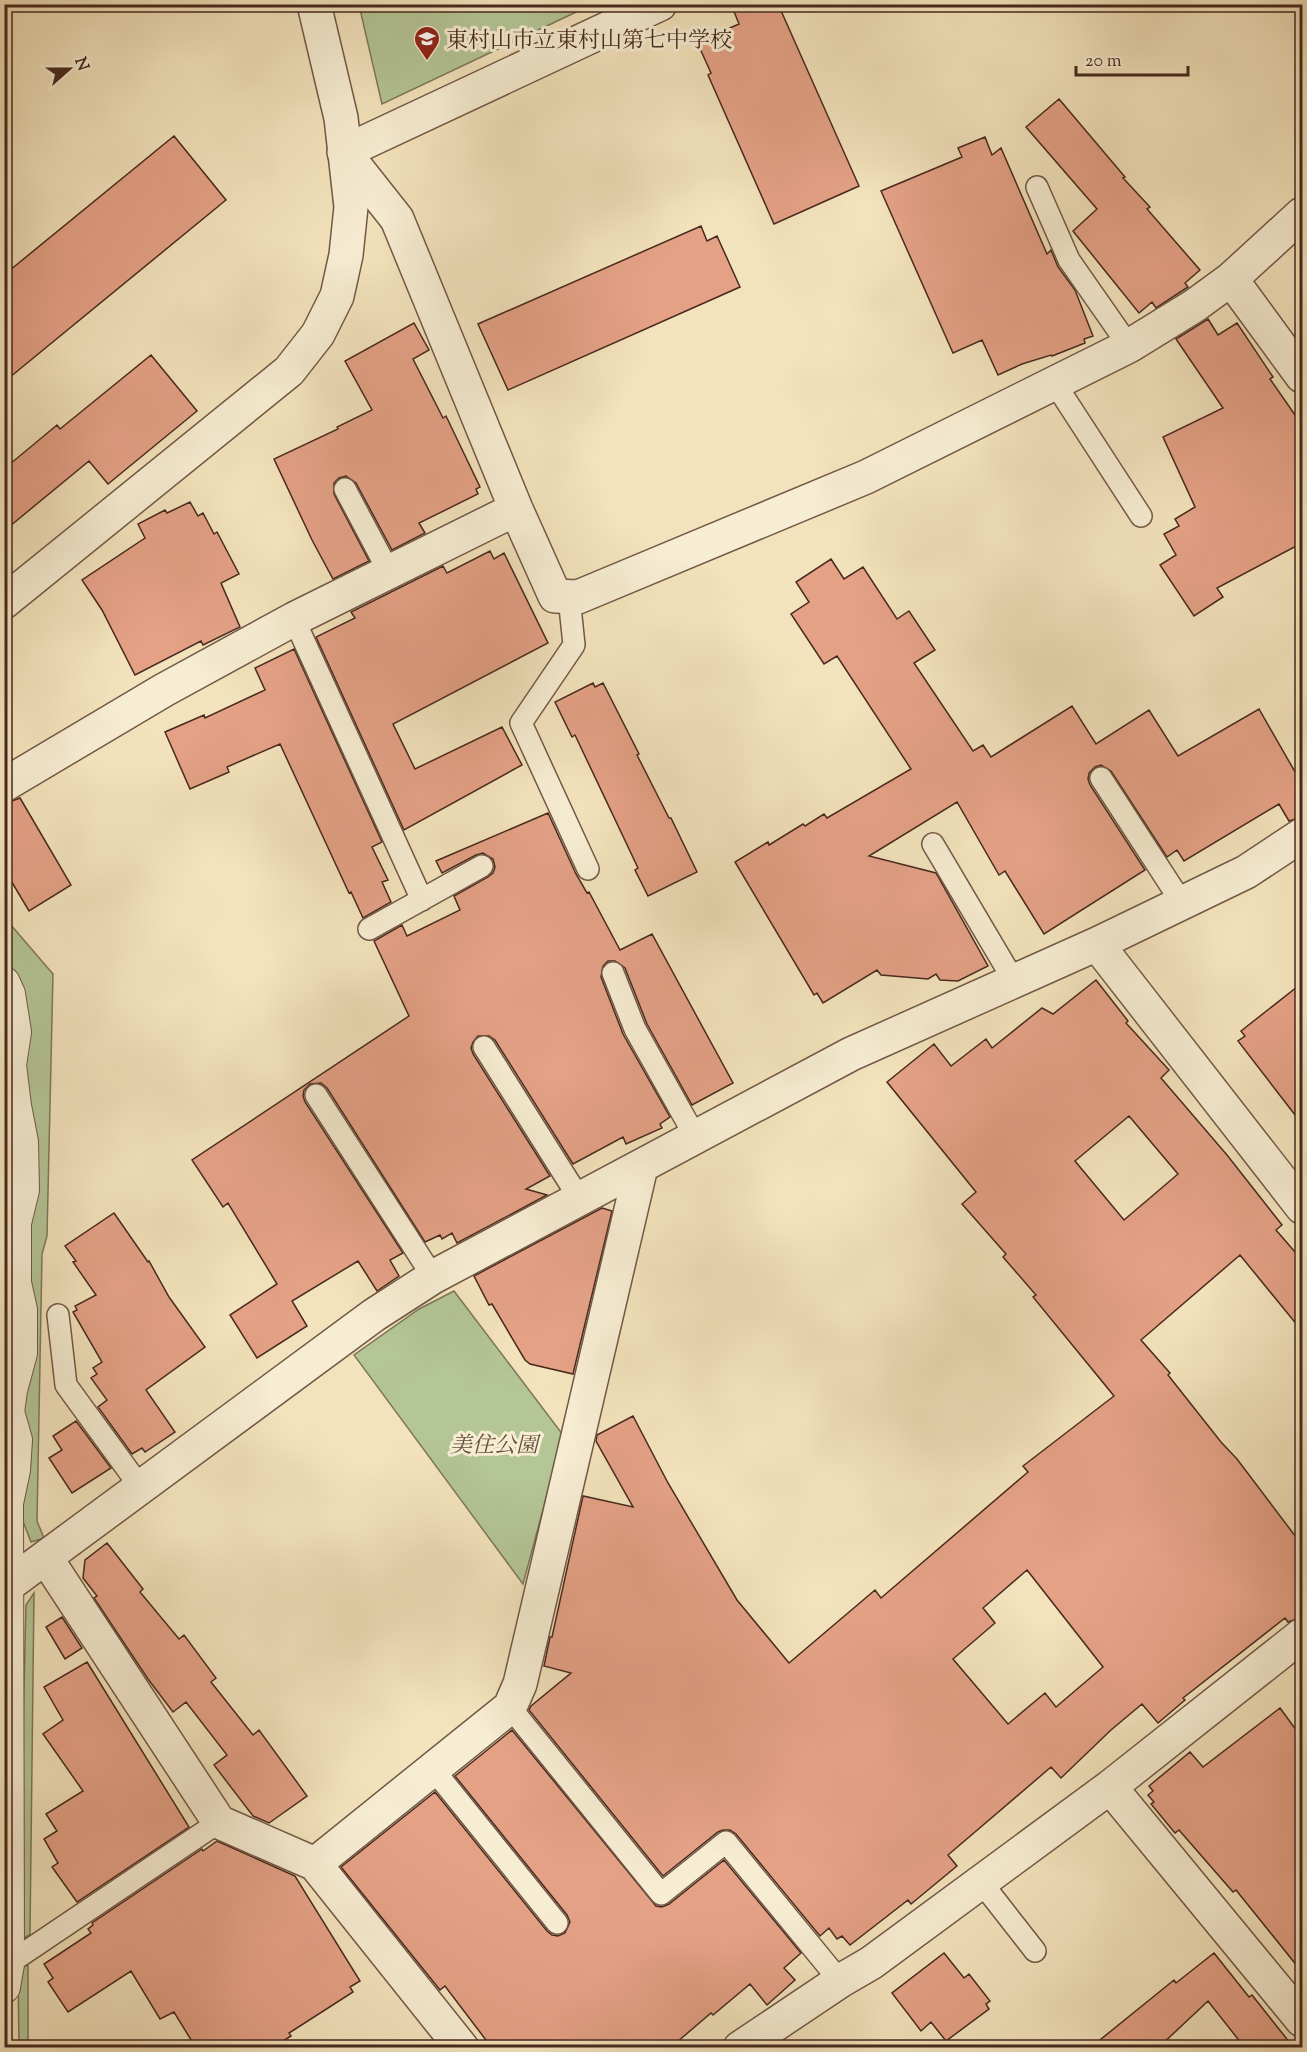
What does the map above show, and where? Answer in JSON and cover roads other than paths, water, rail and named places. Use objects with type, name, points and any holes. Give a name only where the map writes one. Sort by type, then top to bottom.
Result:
[{"type":"street","points":[[4,602],[289,371],[318,334],[337,296],[346,255],[351,207],[341,118],[314,4]]},
{"type":"street","points":[[344,152],[660,4]]},
{"type":"street","points":[[344,152],[397,219],[516,509],[555,596],[569,597],[578,597],[866,477],[1129,346],[1194,306],[1231,279],[1302,214]]},
{"type":"street","points":[[1231,279],[1302,376]]},
{"type":"street","points":[[4,785],[165,690],[294,619],[516,509]]},
{"type":"street","points":[[6,1587],[374,1315],[434,1277],[851,1054],[1097,944],[1246,872],[1302,835]]},
{"type":"street","points":[[1097,944],[1302,1207]]},
{"type":"street","points":[[4,983],[9,994],[15,1032],[10,1065],[22,1142],[22,1190],[15,1223],[15,1283],[21,1310],[21,1353],[10,1390],[8,1412],[16,1440],[14,1470],[7,1503],[6,1975]]},
{"type":"street","points":[[315,1864],[510,1707],[520,1684],[641,1167]]},
{"type":"street","points":[[46,1558],[219,1822],[315,1864],[462,2048]]},
{"type":"street","points":[[740,2048],[871,1963],[1110,1787],[1302,1635]]},
{"type":"street","points":[[1110,1787],[1302,2020]]},
{"type":"lane","points":[[1036,187],[1069,260],[1129,346]]},
{"type":"lane","points":[[1054,382],[1141,516]]},
{"type":"lane","points":[[345,489],[389,572]]},
{"type":"lane","points":[[569,597],[574,645],[521,723],[588,869]]},
{"type":"lane","points":[[294,619],[422,900]]},
{"type":"lane","points":[[1101,778],[1182,903]]},
{"type":"lane","points":[[933,844],[1014,981]]},
{"type":"lane","points":[[369,929],[482,866]]},
{"type":"lane","points":[[613,973],[634,1029],[696,1138]]},
{"type":"lane","points":[[484,1047],[579,1198]]},
{"type":"lane","points":[[316,1095],[434,1277]]},
{"type":"lane","points":[[58,1315],[66,1385],[141,1488]]},
{"type":"lane","points":[[510,1707],[661,1894],[726,1842],[840,1981]]},
{"type":"lane","points":[[433,1768],[557,1923]]},
{"type":"lane","points":[[6,1975],[219,1822]]},
{"type":"lane","points":[[981,1882],[1035,1951]]},
{"type":"place","name":"東村山市立東村山第七中学校","points":[[427,62]]},
{"type":"park label","name":"美住公園","points":[[494,1444]]}]
